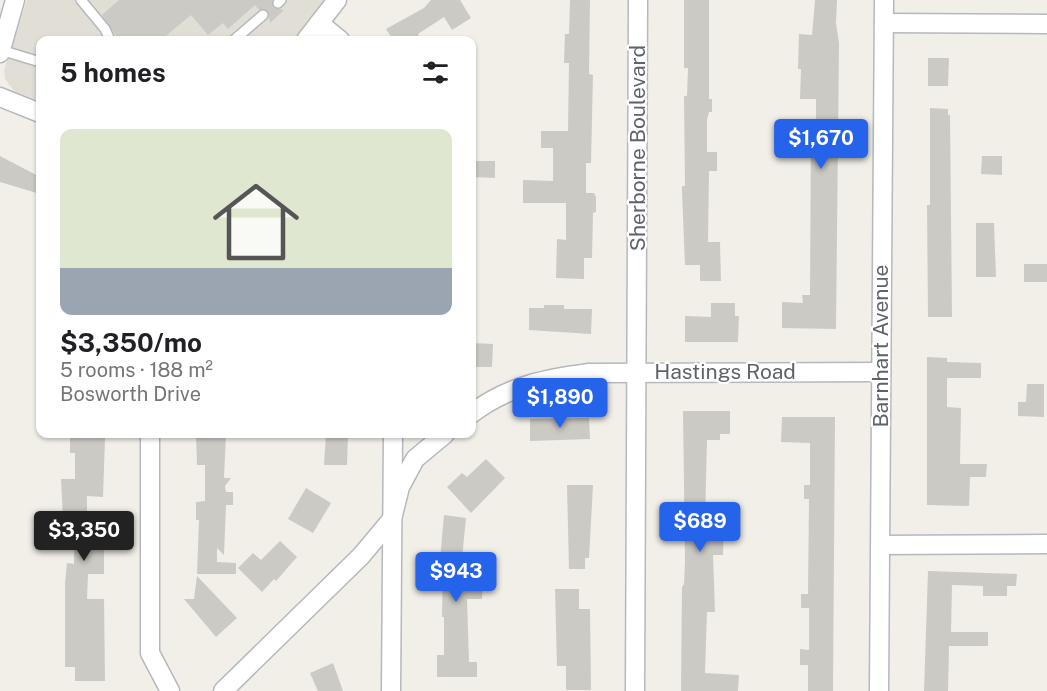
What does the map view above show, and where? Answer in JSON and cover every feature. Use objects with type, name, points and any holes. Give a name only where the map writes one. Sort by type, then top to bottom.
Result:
[{"type":"street","points":[[1,51],[15,0]]},
{"type":"street","points":[[309,36],[337,0]]},
{"type":"street","name":"Sherborne Boulevard","points":[[635,691],[638,0]]},
{"type":"street","name":"Barnhart Avenue","points":[[879,691],[884,0]]},
{"type":"street","points":[[319,23],[335,36]]},
{"type":"street","points":[[884,23],[1047,24]]},
{"type":"street","points":[[0,97],[36,111]]},
{"type":"street","name":"Hastings Road","points":[[476,411],[506,393],[541,379],[589,373],[881,372]]},
{"type":"street","points":[[150,438],[150,653],[170,691]]},
{"type":"street","points":[[391,691],[393,438]]},
{"type":"street","points":[[223,691],[361,556],[392,519],[400,487],[415,459],[440,438]]},
{"type":"street","points":[[881,545],[1047,544]]},
{"type":"lane","points":[[81,0],[108,36]]},
{"type":"lane","points":[[239,36],[263,15]]},
{"type":"lane","points":[[1,51],[36,61]]},
{"type":"shaded area","points":[[27,0],[324,0],[297,36],[36,36],[36,99],[14,91],[5,79],[4,70]]},
{"type":"building","points":[[119,0],[272,0],[274,8],[284,10],[270,23],[268,11],[259,10],[255,5],[228,29],[223,23],[208,35],[191,15],[166,36],[116,36],[102,15]]},
{"type":"building","points":[[431,0],[460,0],[471,18],[452,30],[444,17],[418,34],[419,36],[390,36],[386,29],[424,8]]},
{"type":"building","points":[[570,0],[590,0],[589,74],[593,75],[591,163],[586,163],[586,193],[594,193],[596,212],[593,213],[592,258],[584,258],[584,279],[556,278],[557,239],[566,240],[566,203],[523,203],[523,180],[553,181],[553,148],[541,148],[541,131],[568,131],[569,63],[564,63],[565,34],[569,34]]},
{"type":"building","points":[[684,0],[709,0],[709,99],[712,99],[712,112],[709,112],[707,120],[707,152],[717,152],[717,171],[709,171],[708,242],[720,242],[721,281],[700,281],[700,265],[685,265],[682,186],[685,186],[684,96],[687,96],[688,68],[684,68]]},
{"type":"building","points":[[815,0],[837,0],[836,23],[839,43],[836,329],[782,328],[782,302],[803,303],[802,295],[810,295],[811,129],[816,130],[816,99],[800,99],[801,69],[798,69],[799,34],[812,35]]},
{"type":"building","points":[[928,58],[949,58],[948,86],[928,86]]},
{"type":"building","points":[[930,108],[948,109],[948,115],[950,115],[952,317],[928,317],[927,205],[930,205]]},
{"type":"building","points":[[0,156],[36,175],[36,193],[0,182]]},
{"type":"building","points":[[982,156],[1002,156],[1002,175],[981,174]]},
{"type":"building","points":[[476,161],[495,161],[495,178],[476,177]]},
{"type":"building","points":[[976,223],[994,223],[996,277],[976,277]]},
{"type":"building","points":[[1024,264],[1047,264],[1047,282],[1024,282]]},
{"type":"building","points":[[711,303],[735,303],[735,316],[739,316],[738,342],[685,342],[685,316],[711,317]]},
{"type":"building","points":[[544,305],[564,305],[564,309],[592,309],[591,334],[529,330],[529,308],[544,308]]},
{"type":"building","points":[[476,343],[493,344],[492,367],[476,367]]},
{"type":"building","points":[[927,357],[947,358],[947,362],[981,363],[981,378],[947,378],[947,407],[961,408],[960,464],[987,464],[986,477],[970,477],[969,506],[927,505]]},
{"type":"building","points":[[1027,384],[1044,384],[1044,417],[1018,416],[1018,402],[1026,402]]},
{"type":"building","points":[[683,411],[730,411],[730,434],[720,434],[720,440],[707,440],[705,522],[724,523],[723,555],[713,555],[715,612],[707,612],[705,673],[739,675],[738,691],[681,691],[682,587],[685,561]]},
{"type":"building","points":[[782,417],[835,417],[833,691],[808,691],[808,665],[800,665],[800,649],[809,650],[809,608],[801,608],[801,594],[808,594],[809,499],[804,499],[804,485],[810,485],[810,443],[781,442]]},
{"type":"building","points":[[589,418],[590,439],[530,441],[530,419]]},
{"type":"building","points":[[70,438],[105,438],[103,497],[87,496],[87,531],[100,531],[100,547],[104,548],[104,574],[88,574],[87,599],[104,599],[105,681],[75,681],[75,667],[65,667],[65,584],[67,563],[74,564],[74,519],[63,519],[61,479],[75,479],[75,453],[70,453]]},
{"type":"building","points":[[196,438],[226,438],[224,478],[231,478],[225,486],[226,492],[233,492],[233,505],[226,505],[224,555],[217,548],[217,562],[236,563],[236,574],[197,574],[199,520],[196,520],[196,502],[205,501],[205,465],[197,465]]},
{"type":"building","points":[[326,438],[348,438],[347,465],[324,465]]},
{"type":"building","points":[[486,459],[505,478],[471,513],[447,487],[462,473],[467,477]]},
{"type":"building","points":[[567,485],[593,485],[589,558],[585,558],[585,569],[569,569]]},
{"type":"building","points":[[306,488],[331,503],[313,533],[288,519]]},
{"type":"building","points":[[444,515],[466,518],[461,569],[467,569],[467,579],[483,579],[482,599],[467,599],[469,662],[477,662],[477,677],[437,677],[437,655],[444,655],[443,560],[440,560]]},
{"type":"building","points":[[280,541],[297,557],[276,581],[274,579],[262,592],[238,568],[253,553],[261,560]]},
{"type":"building","points":[[928,571],[1017,574],[1016,586],[1007,586],[1007,596],[983,596],[983,586],[952,585],[951,632],[988,632],[988,646],[949,646],[948,691],[924,691]]},
{"type":"building","points":[[197,576],[237,618],[216,637],[184,599],[194,599]]},
{"type":"building","points":[[555,589],[579,589],[579,609],[590,609],[591,690],[566,690],[566,666],[557,666]]},
{"type":"building","points":[[333,663],[343,691],[318,691],[310,673]]}]
